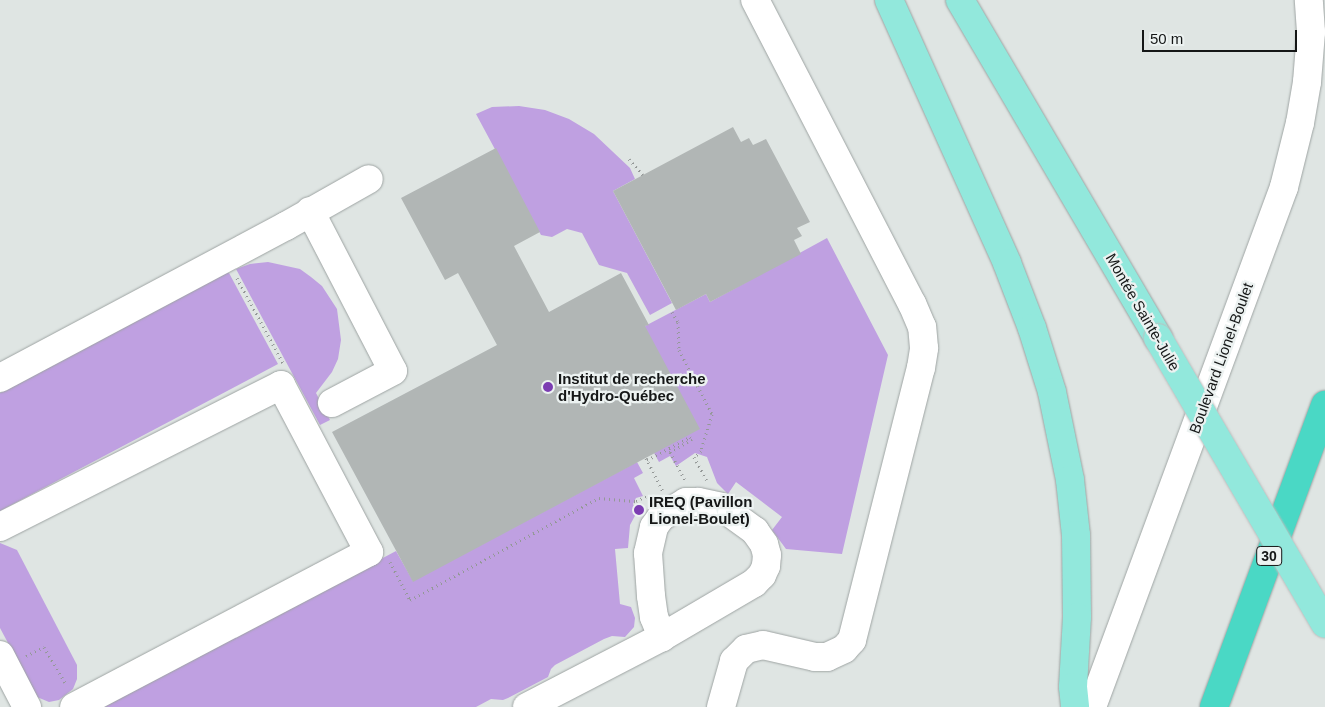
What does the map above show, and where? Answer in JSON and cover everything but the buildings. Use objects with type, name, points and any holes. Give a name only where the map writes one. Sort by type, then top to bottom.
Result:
[{"type":"highway","name":"30","points":[[1214,707],[1325,405]]},
{"type":"main road","points":[[889,0],[1007,263],[1032,328],[1052,392],[1070,480],[1076,536],[1077,617],[1073,687],[1075,707]]},
{"type":"main road","name":"Montée Sainte-Julie","points":[[960,0],[1325,624]]},
{"type":"street","points":[[721,707],[734,661],[746,649],[763,645],[821,658],[839,653],[852,640],[919,378],[924,348],[922,327],[912,304],[755,0]]},
{"type":"street","name":"Boulevard Lionel-Boulet","points":[[1092,707],[1284,187],[1300,123],[1307,82],[1311,32],[1309,0]]},
{"type":"street","points":[[0,378],[286,226],[368,179]]},
{"type":"street","points":[[310,211],[393,370],[332,403]]},
{"type":"street","points":[[0,527],[281,385],[370,552],[72,699]]},
{"type":"street","points":[[528,707],[662,637],[754,583],[762,575],[766,566],[767,555],[764,544],[755,531],[722,507],[698,502],[686,502],[660,517],[654,527],[648,553],[648,562],[654,617],[662,637]]},
{"type":"street","points":[[9,658],[27,707]]},
{"type":"path","points":[[629,159],[643,175]]},
{"type":"path","points":[[232,269],[286,370]]},
{"type":"path","points":[[672,312],[678,322],[679,350],[712,414],[701,451],[694,457],[708,482]]},
{"type":"path","points":[[661,488],[646,459],[690,436],[692,439],[670,452],[687,483]]},
{"type":"path","points":[[386,555],[410,600],[599,498],[636,502]]},
{"type":"path","points":[[9,658],[44,647],[72,699]]},
{"type":"shaded area","points":[[519,106],[545,110],[569,119],[594,134],[630,168],[635,179],[613,191],[672,303],[650,315],[627,273],[599,265],[582,233],[567,229],[552,237],[541,235],[476,114],[492,107]]},
{"type":"shaded area","points":[[827,238],[888,355],[842,554],[786,549],[772,530],[782,517],[736,482],[728,494],[717,483],[707,457],[695,453],[676,466],[670,456],[659,462],[654,453],[645,326],[706,294],[710,302]]},
{"type":"shaded area","points":[[268,262],[300,269],[322,286],[337,309],[341,340],[338,359],[332,372],[316,393],[330,420],[320,425],[236,269],[250,264]]},
{"type":"shaded area","points":[[229,273],[278,364],[0,511],[0,393]]},
{"type":"shaded area","points":[[637,462],[643,473],[634,478],[643,496],[636,498],[633,504],[637,512],[630,525],[628,548],[615,549],[620,604],[631,607],[635,618],[634,627],[625,637],[612,636],[604,639],[555,665],[548,677],[508,698],[503,700],[491,699],[476,707],[104,707],[396,551],[413,581]]},
{"type":"shaded area","points":[[0,543],[17,550],[77,665],[77,679],[73,689],[59,700],[49,702],[37,697],[0,628]]},
{"type":"place","name":"Institut de recherche d'Hydro-Québec","points":[[548,387]]},
{"type":"place","name":"IREQ (Pavillon Lionel-Boulet)","points":[[639,510]]}]
